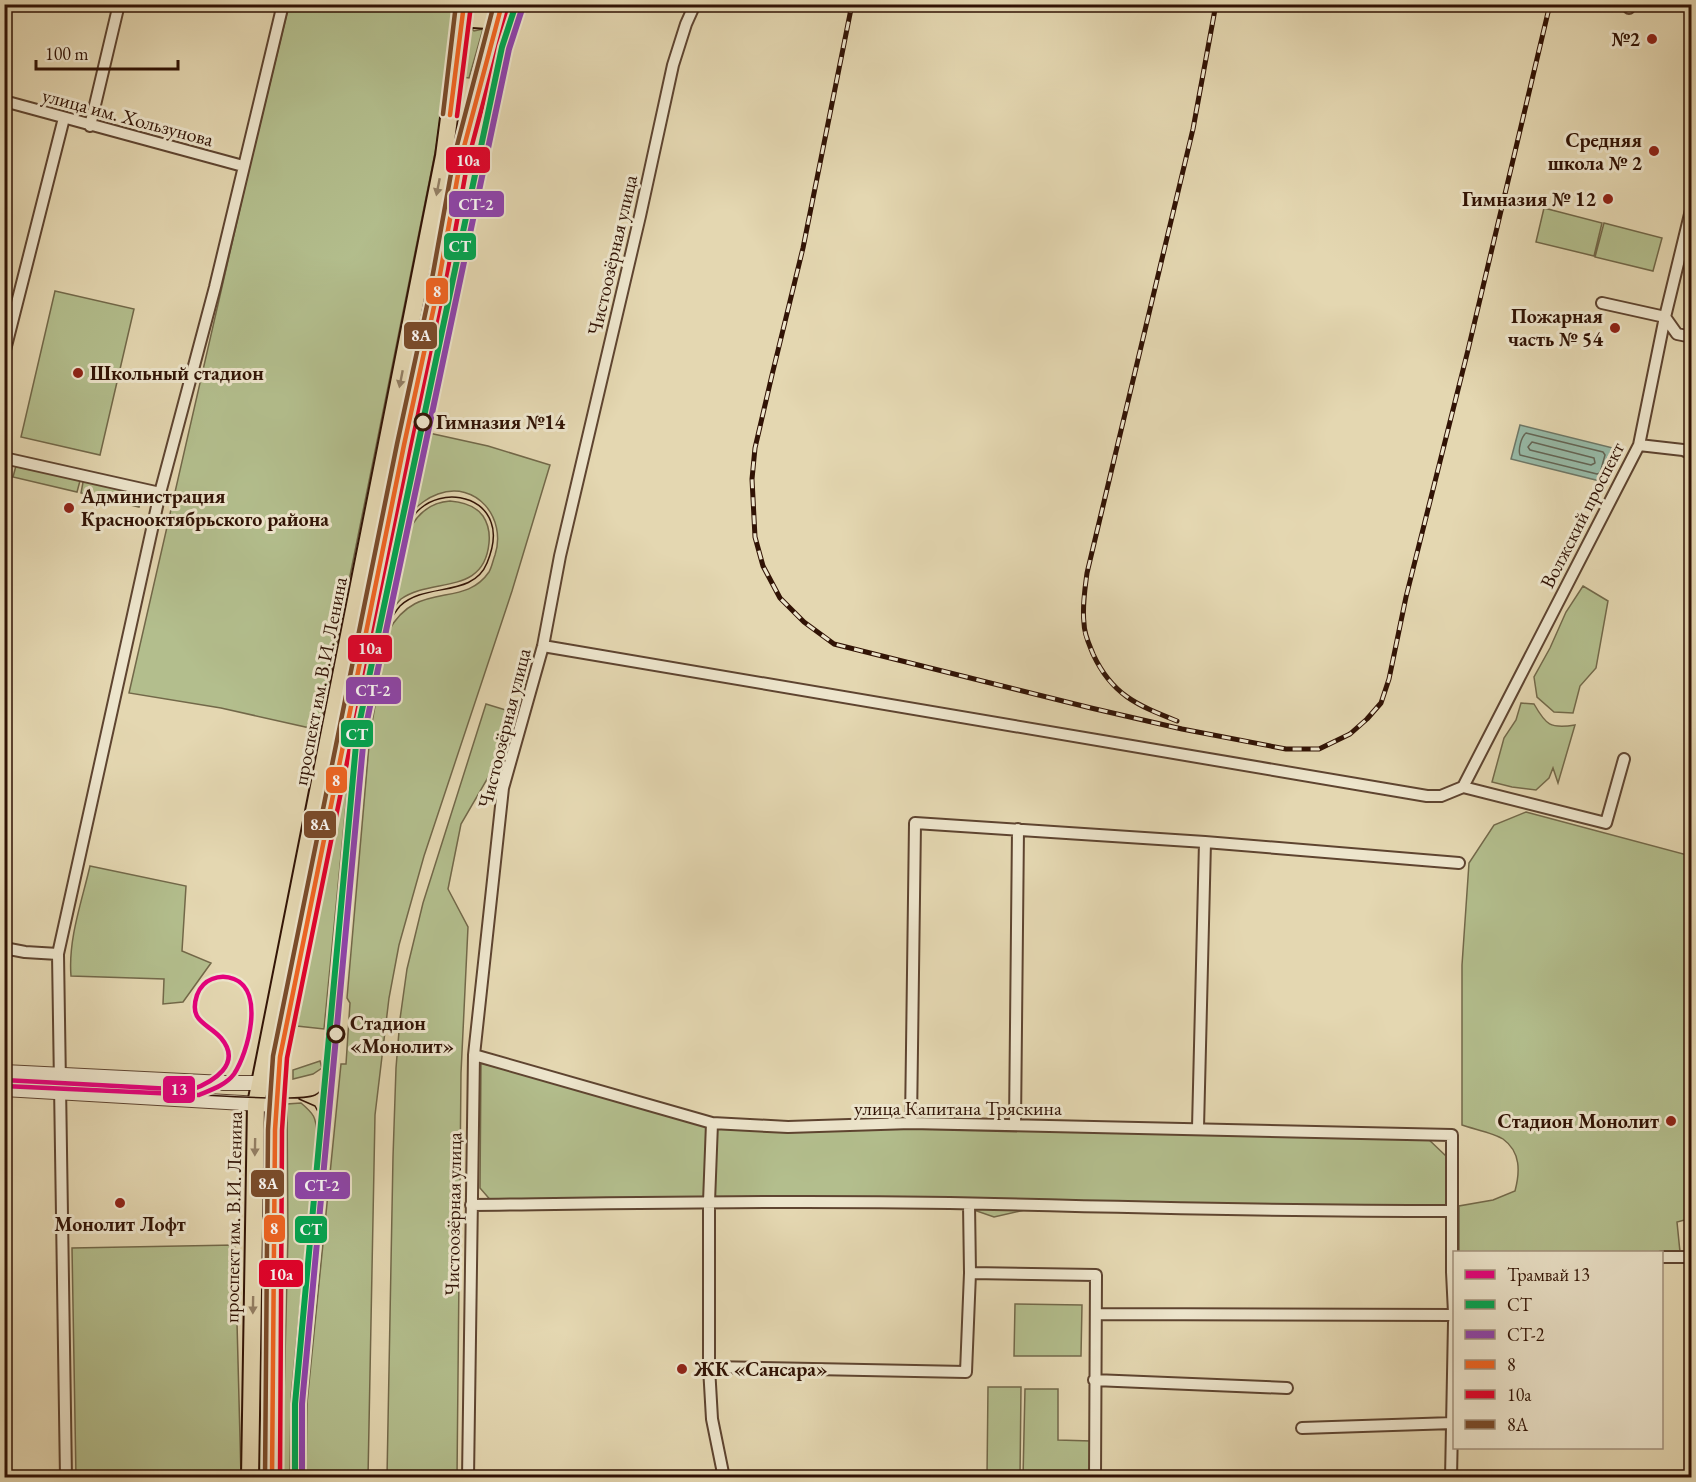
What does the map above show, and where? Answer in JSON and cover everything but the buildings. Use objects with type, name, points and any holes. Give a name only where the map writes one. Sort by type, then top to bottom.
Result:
[{"type":"main road","points":[[464,6],[473,19],[488,20],[501,8]]},
{"type":"main road","name":"проспект им. В.И. Ленина","points":[[250,1478],[256,1104],[444,156],[464,6]]},
{"type":"main road","name":"проспект им. В.И. Ленина","points":[[272,1478],[276,1106],[282,1046],[435,302],[461,158],[501,8]]},
{"type":"street","points":[[90,126],[119,4]]},
{"type":"street","points":[[66,1478],[58,954],[160,493],[215,287],[283,4]]},
{"type":"street","name":"Чистоозёрная улица","points":[[468,1478],[474,1055],[503,788],[543,646],[560,556],[673,65],[695,4]]},
{"type":"street","name":"улица им. Хользунова","points":[[4,101],[243,166]]},
{"type":"street","points":[[4,354],[64,118]]},
{"type":"street","name":"Волжский проспект","points":[[1463,787],[1639,445],[1665,317],[1692,206]]},
{"type":"street","points":[[1602,303],[1665,317],[1677,334],[1692,337]]},
{"type":"street","points":[[1639,445],[1683,450],[1692,454]]},
{"type":"street","points":[[5,458],[160,493]]},
{"type":"street","points":[[543,646],[1427,796],[1441,796],[1463,787],[1606,823],[1624,759]]},
{"type":"street","points":[[911,1123],[915,823],[1205,842],[1459,863]]},
{"type":"street","points":[[1015,1125],[1018,829]]},
{"type":"street","points":[[1198,1128],[1205,842]]},
{"type":"street","points":[[4,948],[58,954]]},
{"type":"street","name":"улица Капитана Тряскина","points":[[474,1055],[712,1123],[788,1127],[911,1123],[1452,1135],[1452,1211]]},
{"type":"street","points":[[4,1072],[277,1083]]},
{"type":"street","points":[[4,1089],[276,1106]]},
{"type":"street","points":[[712,1123],[709,1202],[710,1367],[712,1419],[724,1478]]},
{"type":"street","points":[[471,1205],[709,1202],[969,1204],[1276,1211],[1452,1211],[1453,1251]]},
{"type":"street","points":[[710,1367],[966,1372],[970,1273],[969,1204]]},
{"type":"street","points":[[1663,1257],[1692,1257]]},
{"type":"street","points":[[970,1273],[1096,1275],[1095,1478]]},
{"type":"street","points":[[1096,1314],[1453,1314]]},
{"type":"street","points":[[1094,1380],[1287,1388]]},
{"type":"street","points":[[1302,1428],[1453,1423],[1452,1478]]},
{"type":"shaded area","points":[[289,5],[456,5],[436,148],[319,730],[221,708],[129,693],[249,169]]},
{"type":"shaded area","points":[[468,25],[474,31],[483,29],[469,78],[462,77]]},
{"type":"shaded area","points":[[1544,208],[1602,223],[1594,256],[1536,242]]},
{"type":"shaded area","points":[[1604,223],[1662,238],[1653,271],[1595,257]]},
{"type":"shaded area","name":"Школьный стадион","points":[[55,291],[134,309],[100,455],[21,437]]},
{"type":"shaded area","points":[[429,433],[488,446],[550,465],[512,591],[424,856],[399,945],[389,998],[375,1115],[368,1477],[306,1477],[307,1403],[341,1064],[346,1064],[350,1003],[347,998],[370,734],[388,632],[400,615],[412,605],[426,599],[466,590],[478,583],[490,570],[498,541],[492,516],[485,505],[476,497],[465,492],[452,491],[438,494],[430,497],[411,512]]},
{"type":"shaded area","points":[[17,462],[81,477],[77,492],[13,477]]},
{"type":"shaded area","points":[[84,477],[143,491],[139,507],[81,493]]},
{"type":"shaded area","points":[[450,501],[473,507],[485,519],[488,526],[489,543],[485,560],[478,571],[467,578],[455,583],[413,592],[401,599],[392,609],[400,559],[411,527],[420,514],[433,505]]},
{"type":"shaded area","points":[[1583,586],[1608,601],[1596,668],[1580,686],[1573,713],[1554,712],[1537,697],[1534,677],[1566,612]]},
{"type":"shaded area","points":[[1521,703],[1534,704],[1542,717],[1554,726],[1575,725],[1558,783],[1553,768],[1549,778],[1536,790],[1492,782],[1504,738],[1516,720]]},
{"type":"shaded area","points":[[486,704],[509,711],[497,762],[461,824],[448,889],[468,927],[461,1073],[457,1477],[387,1477],[393,1157],[400,1019],[407,969],[423,903]]},
{"type":"shaded area","points":[[348,752],[351,754],[324,1029],[297,1026]]},
{"type":"shaded area","points":[[1526,812],[1691,856],[1692,1218],[1677,1222],[1680,1252],[1459,1251],[1459,1206],[1493,1200],[1515,1191],[1518,1177],[1518,1163],[1509,1144],[1499,1137],[1462,1125],[1462,965],[1469,863],[1494,825]]},
{"type":"shaded area","points":[[90,866],[186,886],[182,951],[211,963],[183,1002],[163,1004],[164,979],[71,976],[74,934]]},
{"type":"shaded area","points":[[320,1061],[322,1068],[313,1074],[293,1079],[293,1070]]},
{"type":"shaded area","points":[[481,1063],[712,1126],[911,1126],[1426,1137],[1446,1156],[1446,1207],[1051,1204],[994,1217],[971,1209],[713,1201],[493,1203],[480,1188]]},
{"type":"shaded area","points":[[301,1103],[313,1116],[317,1134],[291,1397],[290,1477],[282,1477],[288,1236],[287,1104]]},
{"type":"shaded area","points":[[263,1126],[267,1130],[264,1477],[255,1478]]},
{"type":"shaded area","points":[[235,1245],[241,1477],[76,1477],[72,1248]]},
{"type":"shaded area","points":[[1015,1304],[1082,1305],[1081,1356],[1014,1356]]},
{"type":"shaded area","points":[[988,1387],[1021,1387],[1020,1477],[987,1477]]},
{"type":"shaded area","points":[[1025,1389],[1058,1389],[1058,1440],[1091,1441],[1090,1477],[1023,1478]]},
{"type":"water","points":[[1520,425],[1613,448],[1604,482],[1511,459]]},
{"type":"tram line","points":[[385,629],[400,606],[410,599],[422,594],[460,586],[480,574],[490,553],[493,538],[491,522],[479,505],[470,501],[450,497],[439,499],[430,502],[417,512],[396,546]]},
{"type":"tram line","name":"13","points":[[4,1080],[191,1090],[216,1077],[227,1064],[229,1056],[227,1047],[221,1038],[197,1017],[195,1004],[199,990],[209,980],[226,977],[234,979],[243,986],[249,996],[251,1023],[244,1052],[234,1074],[218,1087],[199,1095],[4,1086]]},
{"type":"tram line","points":[[199,1095],[307,1097],[322,1090],[336,1065]]},
{"type":"tram line","points":[[299,1099],[315,1106],[322,1119]]},
{"type":"railway","points":[[852,4],[803,248],[755,448],[752,479],[755,537],[763,566],[780,598],[804,622],[834,644],[1091,708],[1182,729],[1286,749],[1319,749],[1350,734],[1381,703],[1389,679],[1406,597],[1468,350],[1550,4]]},
{"type":"railway","points":[[1177,721],[1138,704],[1117,689],[1109,680],[1100,668],[1087,639],[1084,627],[1084,604],[1087,573],[1193,129],[1216,4]]},
{"type":"transit line","name":"8А","points":[[443,114],[456,4]]},
{"type":"transit line","name":"8","points":[[450,115],[464,4]]},
{"type":"transit line","name":"8А","points":[[265,1478],[268,1130],[273,1056],[428,301],[454,157],[494,4]]},
{"type":"transit line","name":"8","points":[[272,1478],[275,1130],[280,1057],[435,302],[461,158],[502,4]]},
{"type":"transit line","name":"СТ","points":[[295,1478],[295,1404],[357,734],[502,47],[516,4]]},
{"type":"transit line","name":"10а","points":[[457,116],[471,5]]},
{"type":"transit line","name":"10а","points":[[280,1478],[282,1130],[287,1058],[442,304],[468,160],[509,6]]},
{"type":"transit line","name":"СТ-2","points":[[302,1478],[302,1404],[364,735],[509,49],[523,6]]},
{"type":"place","name":"№2","points":[[1652,39]]},
{"type":"place","name":"Средняя школа № 2","points":[[1654,151]]},
{"type":"place","name":"Гимназия № 12","points":[[1608,199]]},
{"type":"place","name":"Пожарная часть № 54","points":[[1615,328]]},
{"type":"place","name":"Школьный стадион","points":[[78,373]]},
{"type":"place","name":"Гимназия №14","points":[[423,422]]},
{"type":"place","name":"Администрация Краснооктябрьского района","points":[[69,508]]},
{"type":"place","name":"Стадион «Монолит»","points":[[336,1034]]},
{"type":"place","name":"Стадион Монолит","points":[[1671,1121]]},
{"type":"place","name":"Монолит Лофт","points":[[120,1203]]},
{"type":"place","name":"ЖК «Сансара»","points":[[682,1369]]}]
